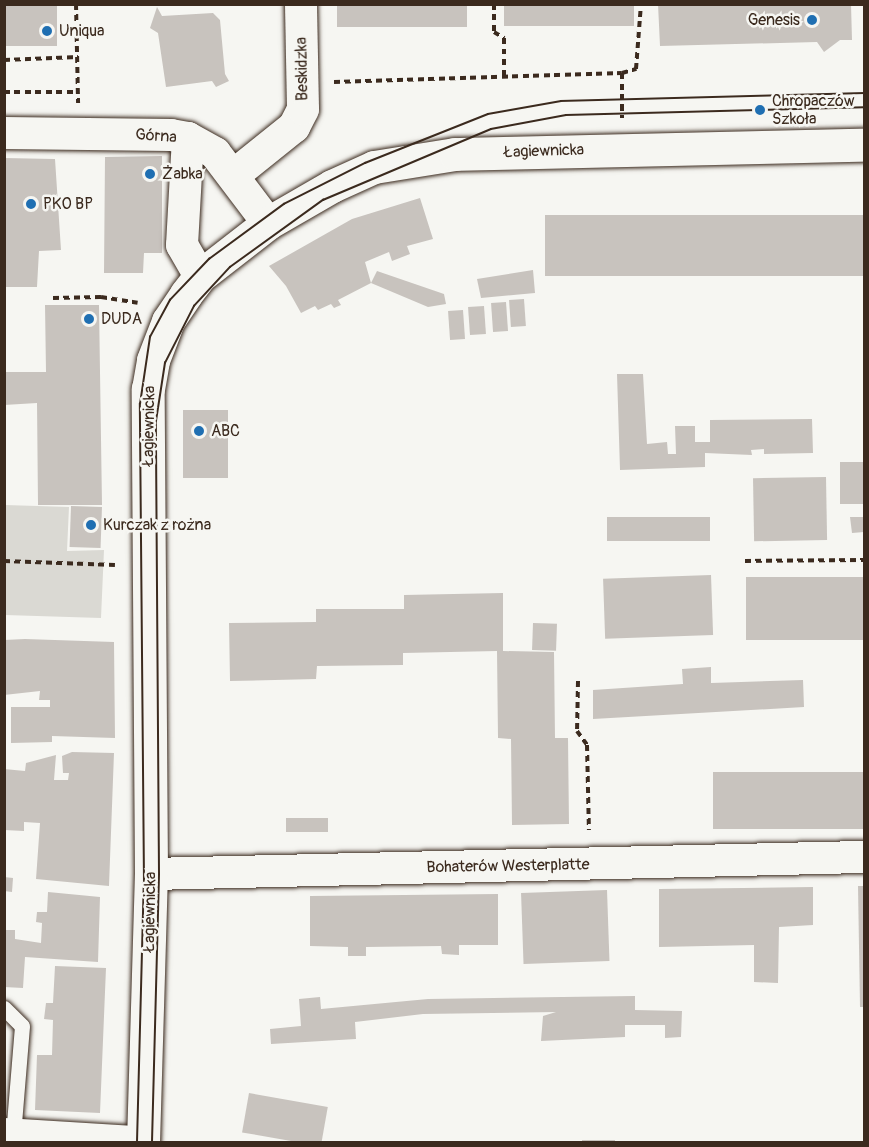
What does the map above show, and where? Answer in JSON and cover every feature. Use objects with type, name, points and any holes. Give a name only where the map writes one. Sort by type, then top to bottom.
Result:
[{"type":"street","name":"Beskidzka","points":[[234,175],[294,127],[303,109],[305,84],[301,4]]},
{"type":"street","name":"Górna","points":[[4,133],[171,135],[188,138],[215,153],[234,175],[268,223]]},
{"type":"street","points":[[188,138],[182,245],[200,276]]},
{"type":"street","name":"Łagiewnicka","points":[[143,1143],[151,874],[148,388],[153,360],[168,321],[200,276],[268,223],[332,186],[374,167],[455,154],[864,145]]},
{"type":"street","name":"Bohaterów Westerplatte","points":[[151,874],[864,857]]},
{"type":"street","points":[[9,1134],[134,1143]]},
{"type":"lane","points":[[4,1008],[22,1026],[9,1134]]},
{"type":"path","points":[[76,4],[78,81]]},
{"type":"path","points":[[494,4],[494,32],[504,38],[504,77]]},
{"type":"path","points":[[305,84],[621,73],[636,69],[641,4]]},
{"type":"path","points":[[4,60],[78,57]]},
{"type":"path","points":[[621,73],[622,113]]},
{"type":"path","points":[[4,92],[78,92]]},
{"type":"path","points":[[53,297],[101,297],[138,303]]},
{"type":"path","points":[[745,561],[864,560]]},
{"type":"path","points":[[4,561],[116,565]]},
{"type":"path","points":[[578,681],[577,730],[586,746],[589,835]]},
{"type":"shaded area","points":[[5,505],[69,507],[67,551],[104,550],[101,618],[5,615]]},
{"type":"building","points":[[4,4],[57,4],[57,46],[4,46]]},
{"type":"building","points":[[337,4],[467,4],[467,27],[337,27]]},
{"type":"building","points":[[504,4],[634,4],[634,26],[504,26]]},
{"type":"building","points":[[658,4],[851,4],[852,40],[840,40],[824,52],[817,42],[660,46]]},
{"type":"building","points":[[157,7],[162,16],[213,13],[220,20],[225,74],[229,81],[216,87],[212,81],[166,87],[158,33],[150,28]]},
{"type":"building","points":[[162,156],[162,253],[144,253],[143,273],[104,273],[105,157]]},
{"type":"building","name":"PKO BP","points":[[4,158],[55,159],[61,250],[39,251],[37,287],[4,287]]},
{"type":"building","points":[[420,198],[433,239],[407,246],[410,254],[392,261],[389,252],[365,262],[371,283],[338,300],[341,305],[334,308],[331,304],[318,310],[315,306],[301,313],[286,286],[269,266],[352,219]]},
{"type":"building","points":[[545,215],[864,215],[864,276],[545,276]]},
{"type":"building","points":[[533,270],[535,293],[481,298],[477,279]]},
{"type":"building","points":[[377,271],[444,294],[446,304],[428,307],[371,283]]},
{"type":"building","points":[[524,299],[526,326],[511,327],[509,300]]},
{"type":"building","points":[[506,302],[508,331],[493,332],[491,303]]},
{"type":"building","points":[[45,305],[99,305],[102,505],[38,505],[37,403],[4,405],[4,372],[46,372]]},
{"type":"building","points":[[484,306],[486,334],[470,335],[468,307]]},
{"type":"building","points":[[463,310],[465,339],[450,340],[448,311]]},
{"type":"building","points":[[617,374],[643,374],[647,444],[667,442],[668,454],[676,454],[675,426],[695,426],[695,442],[710,442],[710,420],[812,419],[813,453],[764,454],[764,449],[751,450],[752,455],[705,453],[705,467],[620,470]]},
{"type":"building","points":[[183,410],[228,410],[228,478],[183,478]]},
{"type":"building","points":[[840,462],[864,462],[864,504],[840,504]]},
{"type":"building","points":[[826,477],[827,540],[754,541],[753,478]]},
{"type":"building","points":[[71,506],[102,507],[101,548],[70,547]]},
{"type":"building","points":[[607,517],[710,517],[710,541],[607,541]]},
{"type":"building","points":[[850,517],[864,517],[864,532],[852,533]]},
{"type":"building","points":[[711,575],[713,635],[605,639],[603,579]]},
{"type":"building","points":[[746,577],[864,577],[864,640],[746,640]]},
{"type":"building","points":[[503,593],[503,651],[554,652],[555,738],[568,738],[569,824],[512,825],[511,739],[498,738],[497,651],[403,653],[403,665],[317,666],[316,679],[230,681],[229,623],[316,622],[316,609],[404,609],[404,595]]},
{"type":"building","points":[[533,623],[557,624],[556,651],[532,650]]},
{"type":"building","points":[[4,640],[114,642],[115,738],[52,736],[52,742],[11,743],[11,707],[50,707],[50,700],[39,700],[40,691],[4,695]]},
{"type":"building","points":[[711,667],[711,683],[803,680],[804,707],[593,719],[593,690],[683,684],[682,669]]},
{"type":"building","points":[[72,752],[114,753],[109,886],[36,879],[40,823],[24,822],[24,831],[4,830],[4,769],[25,771],[26,763],[56,755],[54,780],[68,780],[69,773],[63,773],[62,756]]},
{"type":"building","points":[[713,772],[864,772],[864,829],[713,829]]},
{"type":"building","points":[[286,818],[328,818],[328,832],[286,832]]},
{"type":"building","points":[[4,877],[13,878],[12,892],[4,891]]},
{"type":"building","points":[[858,886],[864,886],[864,1007],[860,1007]]},
{"type":"building","points":[[813,887],[813,925],[779,927],[778,983],[754,982],[754,945],[659,947],[659,889]]},
{"type":"building","points":[[607,890],[609,961],[524,964],[521,893]]},
{"type":"building","points":[[48,892],[100,897],[98,962],[25,957],[23,988],[4,987],[4,930],[15,930],[15,939],[41,943],[42,923],[36,922],[37,912],[47,912]]},
{"type":"building","points":[[498,894],[498,945],[459,945],[459,955],[442,954],[441,946],[366,947],[366,956],[348,956],[348,947],[310,946],[310,896]]},
{"type":"building","points":[[55,966],[106,968],[100,1113],[35,1110],[37,1055],[52,1055],[53,1020],[44,1019],[46,1003],[53,1003]]},
{"type":"building","points":[[635,996],[635,1010],[682,1011],[681,1037],[665,1038],[665,1025],[625,1025],[625,1037],[541,1041],[543,1016],[556,1012],[423,1014],[355,1022],[356,1039],[271,1044],[270,1029],[301,1026],[299,999],[320,997],[321,1009],[428,999]]},
{"type":"building","points":[[249,1093],[328,1107],[322,1142],[297,1142],[242,1132]]},
{"type":"building","points":[[582,1140],[615,1140],[615,1142],[582,1142]]},
{"type":"tram line","points":[[137,1142],[144,883],[140,404],[150,337],[170,300],[209,259],[284,204],[365,163],[488,114],[561,101],[864,93]]},
{"type":"tram line","points":[[152,1142],[159,874],[156,421],[165,363],[194,306],[230,267],[323,200],[491,129],[566,115],[864,107]]},
{"type":"place","name":"Genesis","points":[[812,20]]},
{"type":"place","name":"Uniqua","points":[[47,31]]},
{"type":"place","name":"Chropaczów Szkoła","points":[[760,110]]},
{"type":"place","name":"Żabka","points":[[150,174]]},
{"type":"place","name":"PKO BP","points":[[31,204]]},
{"type":"place","name":"DUDA","points":[[89,319]]},
{"type":"place","name":"ABC","points":[[199,431]]},
{"type":"place","name":"Kurczak z rożna","points":[[91,525]]}]
